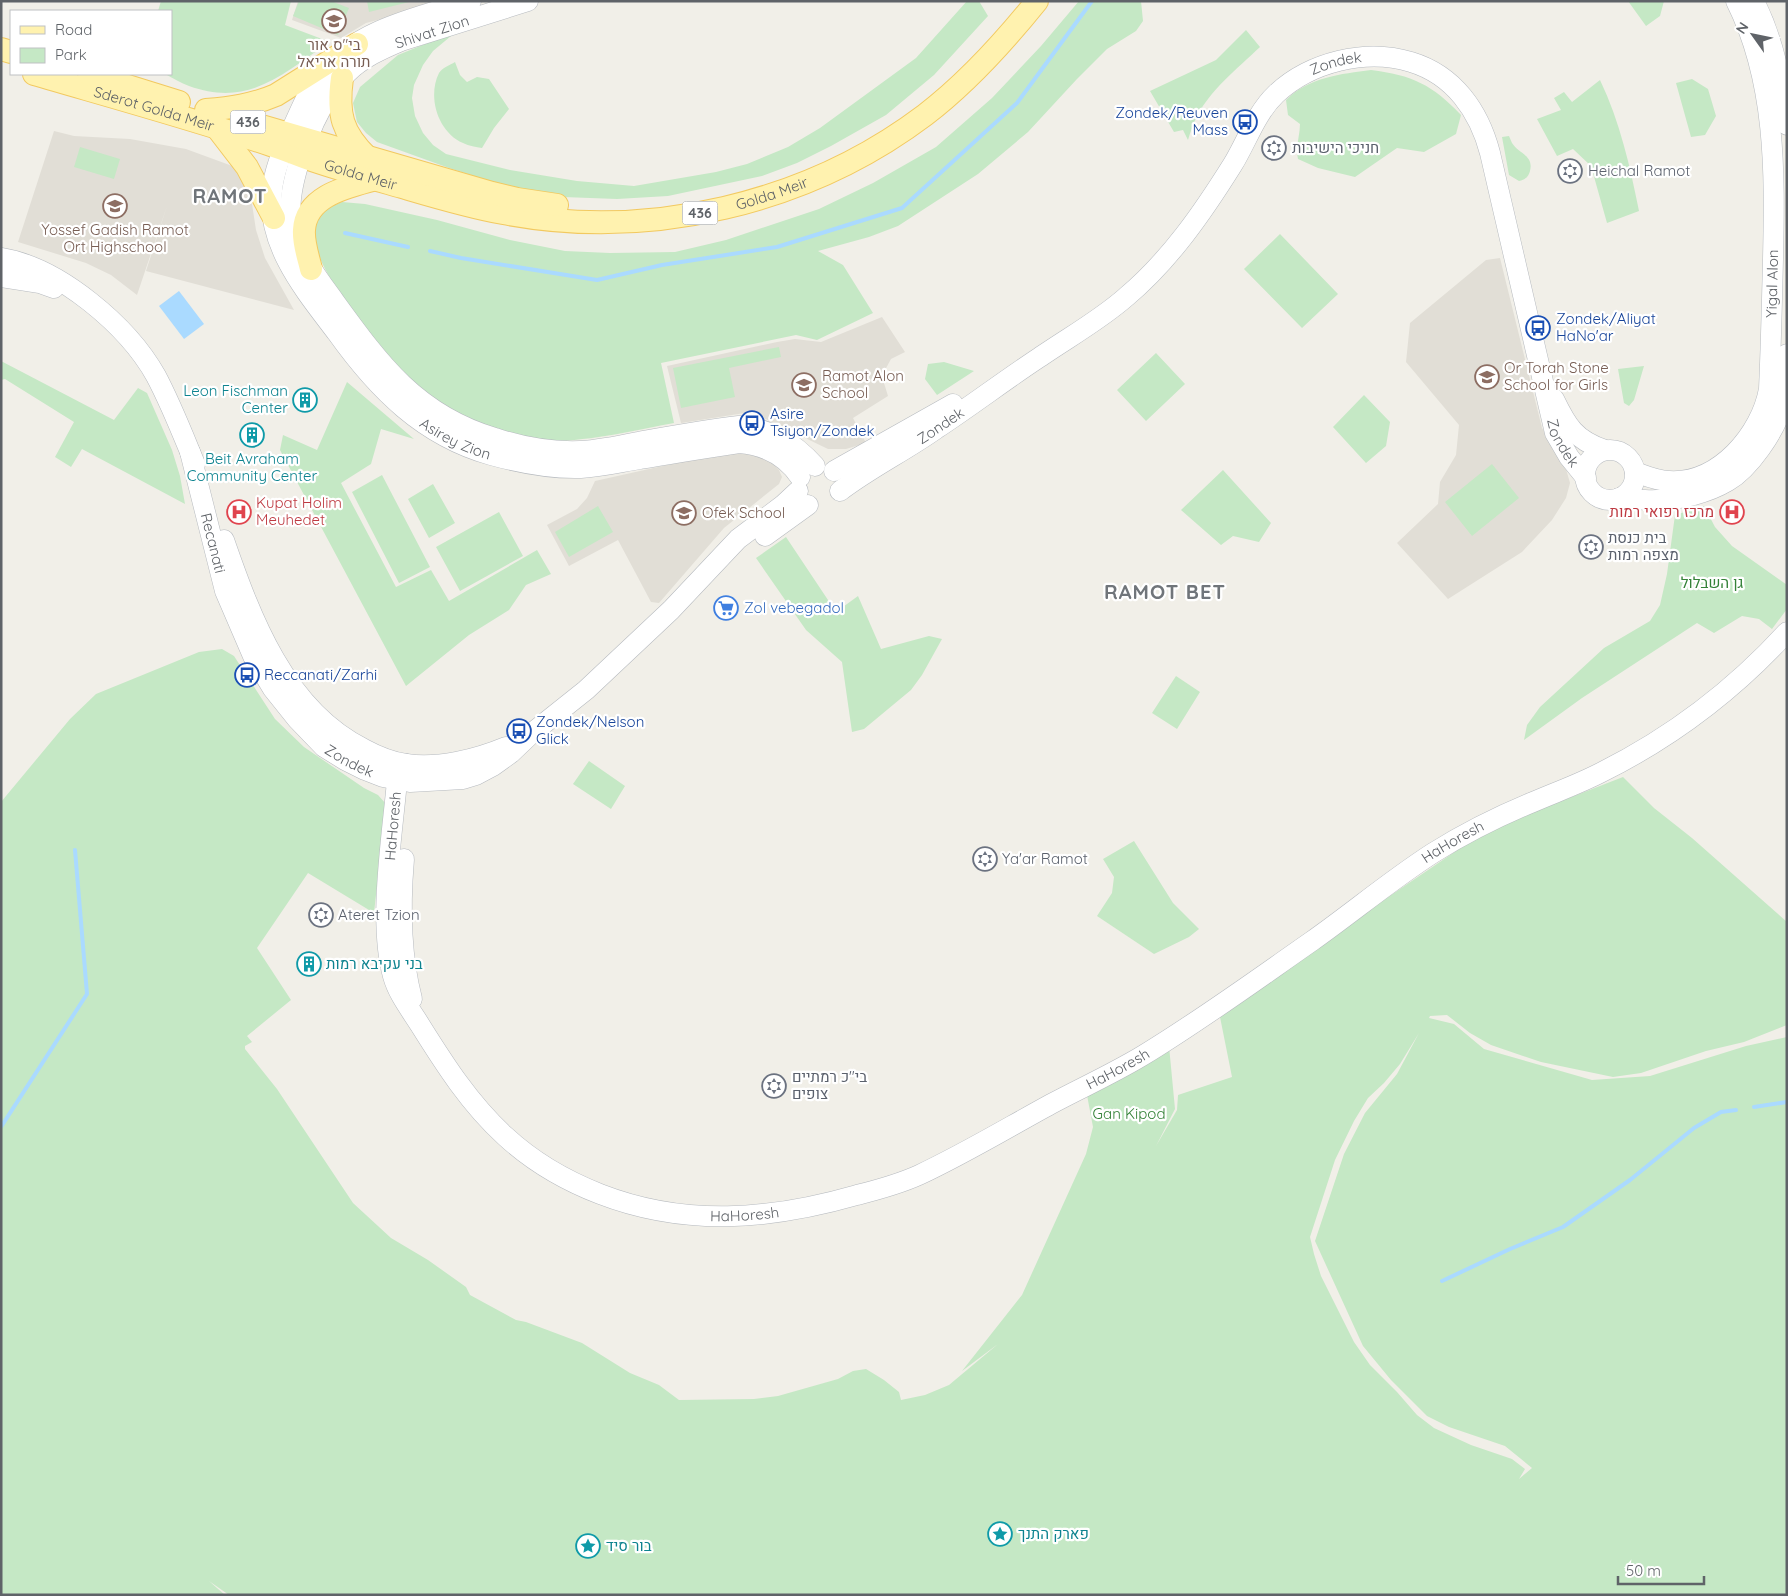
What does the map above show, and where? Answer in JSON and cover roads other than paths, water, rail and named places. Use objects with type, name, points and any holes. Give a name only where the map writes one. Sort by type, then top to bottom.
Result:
[{"type":"main road","name":"Golda Meir","points":[[296,145],[368,158],[492,193],[542,203],[636,208],[664,206],[723,195],[748,189],[804,169],[845,150],[881,130],[941,84],[979,48],[1020,1]]},
{"type":"main road","name":"Golda Meir","points":[[296,145],[376,179],[462,204],[505,214],[575,221],[654,220],[708,212],[772,195],[825,174],[857,159],[900,133],[950,94],[999,45],[1037,1]]},
{"type":"main road","points":[[274,218],[246,167],[212,119],[276,95],[357,44]]},
{"type":"main road","name":"Sderot Golda Meir","points":[[38,75],[212,119],[296,145]]},
{"type":"main road","name":"Sderot Golda Meir","points":[[92,75],[183,103],[212,119]]},
{"type":"main road","points":[[342,78],[340,105],[345,129],[351,140],[368,158]]},
{"type":"main road","points":[[311,269],[304,230],[309,211],[317,202],[352,186],[376,179]]},
{"type":"street","name":"Shivat Zion","points":[[296,145],[306,97],[321,74],[332,63],[357,44],[395,24],[471,1]]},
{"type":"street","name":"Shivat Zion","points":[[296,145],[329,94],[342,78],[366,58],[401,41],[528,1]]},
{"type":"street","name":"Yigal Alon","points":[[1635,472],[1660,480],[1670,481],[1695,477],[1719,467],[1732,456],[1746,439],[1767,402],[1774,220],[1773,150],[1760,65],[1748,28],[1736,1]]},
{"type":"street","points":[[1754,1],[1769,35],[1776,61],[1787,125]]},
{"type":"street","name":"Zondek","points":[[247,623],[253,656],[273,689],[309,733],[344,760],[365,770],[404,776],[425,765],[466,760],[508,746],[532,733],[586,690],[671,610],[738,539],[782,505],[819,489],[1038,358],[1114,308],[1142,283],[1187,233],[1234,163],[1267,103],[1277,93],[1292,82],[1324,66],[1341,60],[1377,56],[1394,57],[1412,62],[1427,68],[1450,82],[1477,118],[1485,134],[1555,433],[1565,451],[1586,478]]},
{"type":"street","name":"Asirey Zion","points":[[296,145],[275,175],[272,194],[274,218],[279,241],[297,278],[356,361],[402,408],[434,430],[488,454],[542,466],[571,468],[595,467],[739,443],[752,444],[776,453],[819,489]]},
{"type":"street","name":"Asirey Zion","points":[[296,145],[290,209],[295,235],[311,269],[370,350],[400,384],[443,416],[460,425],[494,438],[544,449],[579,451],[739,426],[756,427],[784,438],[798,448],[819,489]]},
{"type":"street","name":"Recanati","points":[[1,258],[15,260],[62,282],[98,309],[130,340],[156,376],[190,452],[225,591],[247,623]]},
{"type":"street","name":"Recanati","points":[[1,277],[40,283],[82,299],[98,309]]},
{"type":"street","points":[[1619,498],[1630,490],[1635,478],[1632,461],[1627,456],[1613,450],[1605,450],[1598,453],[1588,464],[1586,478],[1591,490],[1597,495],[1610,500],[1619,498],[1657,500],[1684,497],[1727,482],[1736,475],[1751,459],[1769,434],[1782,407],[1786,390],[1787,354]]},
{"type":"street","name":"Zondek","points":[[1540,373],[1569,426],[1590,445],[1605,450]]},
{"type":"street","points":[[776,453],[786,465],[791,483],[782,505]]},
{"type":"street","name":"Zondek","points":[[671,610],[819,489]]},
{"type":"street","name":"HaHoresh","points":[[404,776],[402,933],[407,975],[421,1027],[436,1053],[454,1078],[494,1126],[514,1144],[548,1169],[583,1187],[617,1200],[672,1213],[712,1217],[749,1216],[818,1206],[915,1177],[1125,1066],[1291,955],[1433,854],[1503,815],[1598,775],[1673,732],[1743,677],[1787,632]]},
{"type":"water","points":[[179,291],[204,324],[184,339],[159,306]]},
{"type":"waterway","points":[[430,251],[461,258],[597,280],[662,265],[777,247],[902,208],[1017,103],[1092,1]]},
{"type":"waterway","points":[[345,233],[408,247]]},
{"type":"waterway","points":[[1,1127],[87,994],[75,850]]},
{"type":"waterway","points":[[1754,1107],[1787,1102]]},
{"type":"waterway","points":[[1442,1281],[1510,1249],[1563,1227],[1630,1180],[1694,1128],[1721,1112],[1736,1110]]},
{"type":"place","name":"בי\"ס אור תורה אריאל","points":[[334,21]]},
{"type":"place","name":"Zondek/Reuven Mass","points":[[1245,122]]},
{"type":"place","name":"חניכי הישיבות","points":[[1274,148]]},
{"type":"place","name":"Heichal Ramot","points":[[1570,171]]},
{"type":"place","name":"Yossef Gadish Ramot Ort Highschool","points":[[115,206]]},
{"type":"place","name":"Zondek/Aliyat HaNo'ar","points":[[1538,328]]},
{"type":"place","name":"Or Torah Stone School for Girls","points":[[1487,377]]},
{"type":"place","name":"Ramot Alon School","points":[[804,385]]},
{"type":"place","name":"Leon Fischman Center","points":[[305,400]]},
{"type":"place","name":"Asire Tsiyon/Zondek","points":[[752,423]]},
{"type":"place","name":"Beit Avraham Community Center","points":[[252,435]]},
{"type":"place","name":"Kupat Holim Meuhedet","points":[[239,512]]},
{"type":"place","name":"מרכז רפואי רמות","points":[[1732,512]]},
{"type":"place","name":"Ofek School","points":[[684,513]]},
{"type":"place","name":"בית כנסת מצפה רמות","points":[[1591,547]]},
{"type":"place","name":"Zol vebegadol","points":[[726,608]]},
{"type":"place","name":"Reccanati/Zarhi","points":[[247,675]]},
{"type":"place","name":"Zondek/Nelson Glick","points":[[519,731]]},
{"type":"place","name":"Ya'ar Ramot","points":[[985,859]]},
{"type":"place","name":"Ateret Tzion","points":[[321,915]]},
{"type":"place","name":"בני עקיבא רמות","points":[[309,964]]},
{"type":"place","name":"בי\"כ רמתיים צופים","points":[[774,1086]]},
{"type":"place","name":"פארק התנך","points":[[1000,1534]]},
{"type":"place","name":"בור סיד","points":[[588,1546]]},
{"type":"district","name":"RAMOT","points":[[230,196]]},
{"type":"district","name":"RAMOT BET","points":[[1165,592]]},
{"type":"park label","name":"גן השבלול","points":[[1712,583]]},
{"type":"park label","name":"Gan Kipod","points":[[1129,1114]]}]
